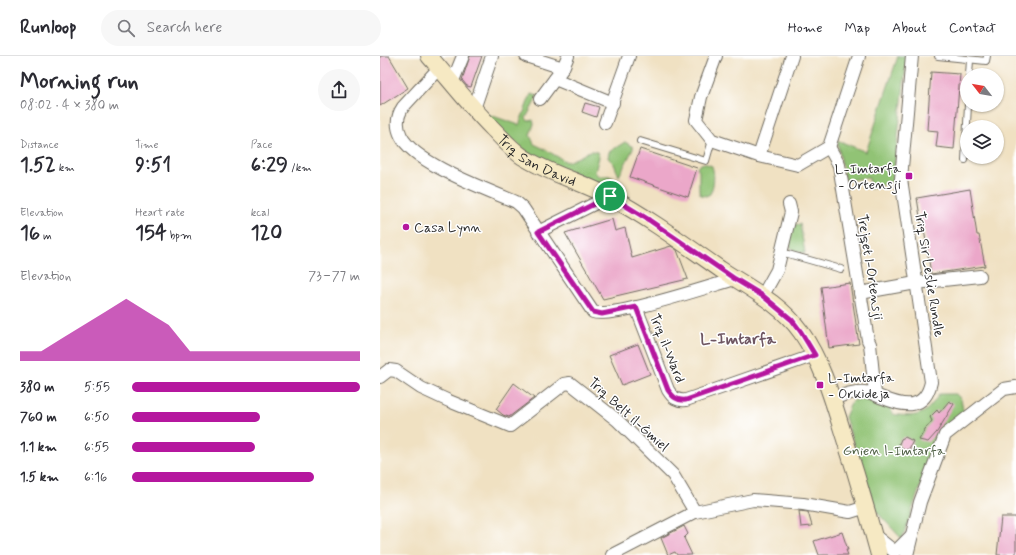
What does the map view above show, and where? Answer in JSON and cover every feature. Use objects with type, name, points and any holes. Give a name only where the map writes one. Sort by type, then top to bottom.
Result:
[{"type":"street","points":[[452,83],[463,56]]},
{"type":"street","points":[[474,110],[492,56]]},
{"type":"street","points":[[526,56],[563,68]]},
{"type":"street","points":[[540,99],[563,68],[568,56]]},
{"type":"street","points":[[605,123],[629,56]]},
{"type":"street","points":[[716,56],[701,97],[696,120],[712,140],[759,156],[798,165],[829,148],[859,56]]},
{"type":"street","points":[[759,156],[792,56]]},
{"type":"street","name":"Triq Sir Leslie Rundle","points":[[832,399],[846,394],[865,392],[876,394],[899,403],[915,404],[922,401],[930,389],[931,382],[900,179],[912,56]]},
{"type":"street","points":[[434,62],[399,113],[398,124],[401,137],[414,151],[441,170],[516,202],[522,208],[593,312],[602,314],[636,307],[735,279]]},
{"type":"street","name":"Triq San David","points":[[434,62],[474,110],[523,157],[610,196],[649,220],[735,279],[763,296],[792,320],[815,355],[827,382],[880,555]]},
{"type":"street","points":[[555,79],[613,103]]},
{"type":"street","name":"Trejqet l-Ortensji","points":[[829,148],[839,165],[868,340],[870,344],[876,394]]},
{"type":"street","points":[[538,232],[610,196]]},
{"type":"street","points":[[763,296],[777,270],[791,212],[789,204]]},
{"type":"street","points":[[860,293],[980,276]]},
{"type":"street","name":"Triq il-Ward","points":[[636,307],[668,390],[676,399],[681,401],[815,355]]},
{"type":"street","name":"Triq Belt il-Ġmiel","points":[[380,377],[389,370],[396,371],[421,388],[510,426],[564,384],[570,383],[617,420],[673,475],[695,512]]},
{"type":"street","points":[[907,555],[920,502],[945,435],[1004,389],[1016,387]]},
{"type":"street","points":[[612,555],[695,512],[753,500],[803,504],[850,512],[866,507]]},
{"type":"street","points":[[874,535],[894,552],[912,534]]},
{"type":"lane","points":[[938,56],[970,60],[986,59]]},
{"type":"lane","points":[[969,68],[970,60]]},
{"type":"lane","points":[[640,141],[706,161],[712,140]]},
{"type":"lane","points":[[781,252],[840,269]]},
{"type":"green space","points":[[898,56],[907,56],[893,181],[870,189],[869,178],[845,180],[837,140],[866,152]]},
{"type":"green space","points":[[531,94],[538,96],[526,118],[528,121],[533,120],[534,124],[530,135],[534,144],[567,162],[589,151],[597,152],[599,157],[595,172],[598,176],[609,176],[613,178],[614,183],[612,190],[528,153],[481,112],[519,125]]},
{"type":"green space","points":[[625,142],[633,147],[633,149],[619,176],[614,164],[608,158],[609,152]]},
{"type":"green space","points":[[704,163],[712,166],[714,177],[710,194],[706,196],[701,195],[699,191],[699,171],[697,168],[699,165]]},
{"type":"green space","points":[[800,224],[805,253],[794,250],[790,244],[790,236],[793,225]]},
{"type":"green space","name":"Gnien l-Imtarfa","points":[[939,394],[956,394],[961,399],[964,415],[939,432],[902,539],[875,510],[845,417],[852,401],[872,397],[890,406],[892,414],[908,416],[920,414],[930,407]]},
{"type":"building","points":[[380,56],[389,56],[408,88],[380,106]]},
{"type":"building","points":[[470,56],[482,56],[471,87],[467,86],[462,80]]},
{"type":"building","points":[[931,72],[960,74],[954,149],[936,147],[938,131],[927,130]]},
{"type":"building","points":[[585,103],[599,107],[596,117],[582,112]]},
{"type":"building","points":[[640,149],[697,168],[688,197],[630,177]]},
{"type":"building","points":[[970,189],[977,235],[979,235],[985,266],[931,274],[924,229],[922,229],[917,198]]},
{"type":"building","points":[[612,219],[615,231],[625,228],[632,258],[671,246],[677,250],[688,279],[603,299],[565,233]]},
{"type":"building","points":[[850,283],[859,344],[829,348],[821,287]]},
{"type":"building","points":[[638,344],[650,374],[622,385],[609,355]]},
{"type":"building","points":[[514,383],[534,398],[509,417],[503,415],[496,409]]},
{"type":"building","points":[[949,401],[954,404],[937,432],[928,442],[919,440],[925,429],[932,421],[930,417],[937,410],[939,413]]},
{"type":"building","points":[[905,437],[913,441],[909,449],[905,450],[900,448],[899,444],[901,439]]},
{"type":"building","points":[[799,511],[808,512],[812,526],[801,527]]},
{"type":"building","points":[[1001,517],[1016,517],[1016,555],[997,555]]},
{"type":"building","points":[[684,526],[688,534],[684,538],[692,555],[677,555],[675,552],[668,555],[661,538]]},
{"type":"building","points":[[842,532],[848,550],[846,550],[848,555],[819,555],[814,541]]},
{"type":"place","name":"L-Imtarfa - Ortensji","points":[[909,176]]},
{"type":"place","name":"Casa Lynn","points":[[406,227]]},
{"type":"place","name":"L-Imtarfa - Orkideja","points":[[820,385]]},
{"type":"district","name":"L-Imtarfa","points":[[738,338]]},
{"type":"route","points":[[610,196],[649,220],[735,279],[763,296],[792,320],[815,355],[686,400],[681,401],[676,399],[668,390],[636,307],[602,314],[590,310],[538,232],[610,196]]}]
